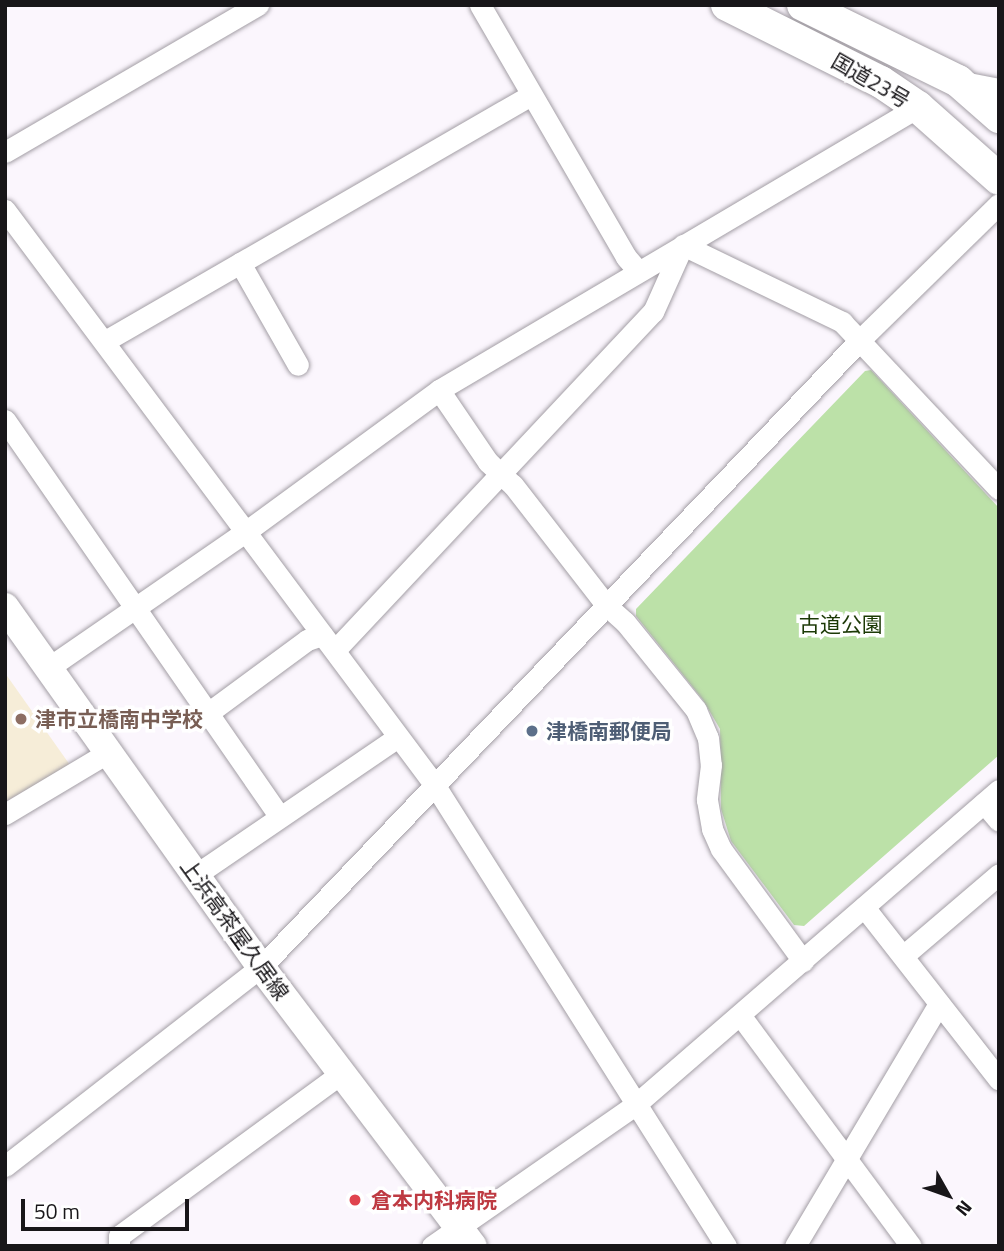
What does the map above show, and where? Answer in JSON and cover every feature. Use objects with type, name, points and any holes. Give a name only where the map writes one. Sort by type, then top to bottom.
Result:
[{"type":"highway","name":"国道23号","points":[[727,5],[881,82],[918,107],[999,179]]},
{"type":"highway","name":"国道23号","points":[[803,5],[958,81],[999,117]]},
{"type":"main road","name":"上浜高茶屋久居線","points":[[5,607],[194,876],[466,1236]]},
{"type":"street","points":[[5,152],[258,5]]},
{"type":"street","points":[[480,5],[626,257],[638,271]]},
{"type":"street","points":[[958,81],[999,89]]},
{"type":"street","points":[[105,341],[531,95]]},
{"type":"street","points":[[48,668],[248,530],[439,390],[918,107]]},
{"type":"street","points":[[5,1166],[261,967],[860,339],[999,204]]},
{"type":"street","points":[[5,210],[248,530],[434,784],[726,1246]]},
{"type":"street","points":[[683,245],[842,322],[999,489]]},
{"type":"street","points":[[208,713],[307,640],[329,642],[502,472],[653,312],[683,245]]},
{"type":"street","points":[[240,263],[298,365]]},
{"type":"street","points":[[439,390],[488,462],[502,472],[607,606],[625,622],[696,710],[708,738],[711,765],[707,800],[712,829],[721,849],[803,961]]},
{"type":"street","points":[[5,420],[279,816]]},
{"type":"street","points":[[194,876],[398,737]]},
{"type":"street","points":[[5,814],[107,753]]},
{"type":"street","points":[[432,1246],[466,1236],[635,1105],[991,796],[999,821]]},
{"type":"street","points":[[902,956],[999,874]]},
{"type":"street","points":[[864,907],[999,1080]]},
{"type":"street","points":[[795,1246],[939,1003]]},
{"type":"street","points":[[740,1015],[911,1246]]},
{"type":"street","points":[[119,1246],[118,1236],[342,1073]]},
{"type":"shaded area","name":"津市立橋南中学校","points":[[5,673],[70,765],[5,802]]},
{"type":"green space","name":"古道公園","points":[[871,370],[999,508],[999,755],[804,926],[794,925],[731,841],[721,809],[720,729],[703,700],[636,616],[636,609],[865,371]]},
{"type":"place","name":"津市立橋南中学校","points":[[21,719]]},
{"type":"place","name":"津橋南郵便局","points":[[532,731]]},
{"type":"place","name":"倉本内科病院","points":[[355,1200]]}]
